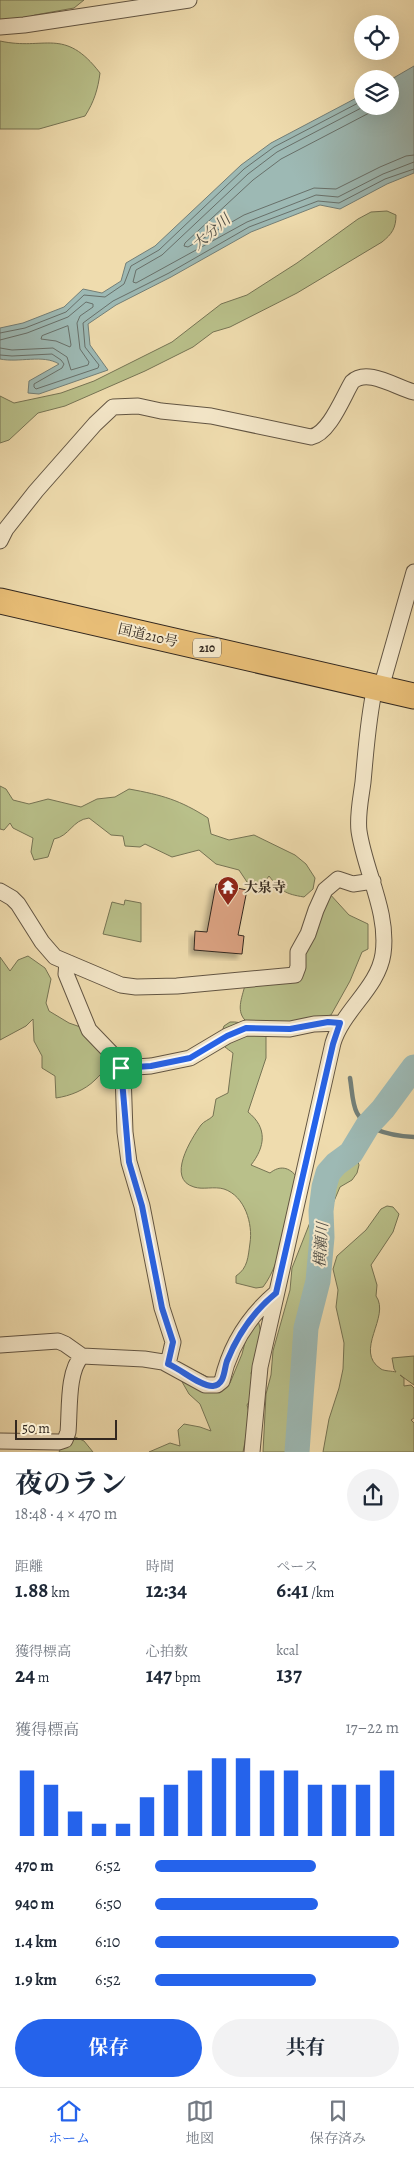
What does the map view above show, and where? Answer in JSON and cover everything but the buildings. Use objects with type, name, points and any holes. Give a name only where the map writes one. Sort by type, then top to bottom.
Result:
[{"type":"highway","name":"国道210号","points":[[0,601],[414,696]]},
{"type":"street","points":[[0,27],[189,0]]},
{"type":"street","points":[[0,541],[6,529],[36,491],[95,424],[113,407],[138,406],[161,411],[211,416],[310,437],[318,435],[329,422],[356,378],[375,378],[414,392]]},
{"type":"street","points":[[252,1452],[260,1366],[333,1044],[340,1023],[379,970],[383,954],[383,927],[359,828],[368,726],[414,572]]},
{"type":"street","points":[[0,891],[18,904],[51,953],[67,962],[115,983],[136,987],[177,986],[293,976],[298,971],[298,952],[308,934],[313,916],[328,887],[338,879],[353,884],[373,881]]},
{"type":"street","points":[[67,962],[66,974],[89,1030],[114,1056],[121,1068],[129,1162],[142,1206],[162,1308],[173,1342],[168,1364]]},
{"type":"street","points":[[121,1068],[151,1066],[190,1058],[227,1036],[246,1028],[290,1029],[314,1024],[340,1023]]},
{"type":"street","points":[[0,1345],[58,1341],[82,1356],[144,1358],[168,1364],[205,1385],[217,1385],[222,1381],[226,1363],[244,1328],[257,1310],[276,1293]]},
{"type":"street","points":[[0,1441],[59,1442],[65,1440],[68,1432],[72,1378],[82,1356]]},
{"type":"green space","points":[[0,0],[84,0],[74,8],[35,15],[18,21],[0,21]]},
{"type":"green space","points":[[0,41],[64,45],[76,50],[87,59],[100,73],[95,95],[85,116],[39,129],[0,129]]},
{"type":"green space","points":[[387,211],[396,215],[396,220],[393,230],[382,242],[297,293],[230,327],[213,332],[193,347],[145,371],[65,406],[38,413],[9,440],[0,443],[0,396],[14,403],[61,393],[94,381],[172,342],[221,304],[247,295],[297,263],[358,219],[371,212]]},
{"type":"green space","points":[[0,786],[6,789],[13,800],[29,804],[48,799],[81,807],[97,799],[115,797],[129,789],[170,799],[208,818],[211,834],[229,840],[254,835],[295,855],[306,864],[315,878],[313,889],[304,897],[292,895],[280,888],[269,876],[260,888],[247,882],[239,870],[216,864],[199,850],[172,857],[145,844],[140,847],[125,846],[123,836],[111,835],[89,818],[83,819],[64,835],[54,839],[48,857],[34,860],[31,852],[33,838],[13,828],[10,823],[4,830],[0,829]]},
{"type":"green space","points":[[328,892],[349,915],[368,924],[368,949],[362,952],[350,981],[331,1015],[295,1024],[247,1022],[243,1018],[240,1009],[245,985],[301,964]]},
{"type":"green space","points":[[125,900],[141,903],[141,942],[103,934],[112,902],[124,905]]},
{"type":"green space","points":[[28,956],[45,968],[51,979],[46,1003],[49,1011],[69,1023],[86,1029],[117,1065],[107,1069],[87,1087],[67,1096],[56,1098],[55,1076],[42,1068],[42,1056],[34,1041],[33,1019],[26,1026],[0,1040],[0,957],[10,971],[18,960]]},
{"type":"green space","points":[[230,1022],[244,1024],[266,1035],[266,1058],[248,1112],[259,1124],[262,1138],[259,1151],[251,1165],[270,1173],[281,1168],[288,1169],[297,1177],[276,1263],[263,1287],[256,1288],[236,1283],[236,1276],[247,1262],[251,1236],[249,1219],[242,1204],[224,1189],[194,1187],[186,1183],[182,1176],[181,1168],[183,1158],[192,1139],[202,1124],[213,1116],[216,1099],[228,1093],[233,1053],[222,1044],[221,1036],[224,1026]]},
{"type":"green space","points":[[352,1156],[357,1159],[359,1165],[357,1173],[352,1180],[340,1187],[326,1220],[320,1267],[303,1334],[303,1363],[296,1399],[294,1452],[263,1452],[266,1394],[271,1375],[273,1351],[290,1290],[292,1268],[320,1197],[338,1170]]},
{"type":"green space","points":[[387,1206],[393,1207],[399,1214],[393,1232],[371,1265],[377,1285],[376,1296],[379,1304],[379,1314],[371,1344],[371,1353],[373,1362],[381,1369],[396,1372],[392,1358],[414,1356],[414,1385],[400,1375],[404,1378],[404,1386],[411,1385],[414,1388],[414,1418],[411,1420],[414,1423],[414,1452],[323,1452],[329,1419],[343,1369],[344,1343],[336,1307],[338,1290],[333,1269],[337,1256],[366,1230],[381,1209]]},
{"type":"green space","points":[[258,1321],[261,1334],[260,1348],[251,1373],[253,1389],[247,1405],[250,1416],[243,1452],[149,1452],[170,1443],[180,1446],[178,1430],[184,1424],[211,1431],[200,1404],[189,1394],[181,1380],[185,1369],[230,1383],[242,1354],[248,1331]]},
{"type":"green space","points":[[75,1437],[84,1441],[93,1452],[59,1452],[63,1444]]},
{"type":"water","name":"大分川","points":[[414,66],[414,173],[387,184],[340,209],[320,205],[251,232],[171,277],[116,305],[88,324],[90,345],[108,370],[39,394],[28,393],[29,381],[59,364],[53,361],[38,359],[0,359],[0,328],[23,323],[64,307],[83,289],[102,293],[121,281],[126,263],[155,246],[241,165],[271,143],[354,99],[354,115],[399,115],[399,75]]},
{"type":"waterway","name":"横瀬川","points":[[297,1452],[306,1328],[318,1281],[322,1237],[321,1211],[328,1173],[336,1164],[351,1153],[368,1125],[383,1109],[414,1067]]},
{"type":"waterway","name":"横瀬川","points":[[350,1078],[354,1105],[357,1113],[367,1125],[382,1132],[414,1137]]},
{"type":"place","name":"大泉寺","points":[[228,906]]},
{"type":"route","points":[[328,1022],[340,1023],[333,1044],[276,1293],[257,1310],[244,1328],[230,1353],[222,1381],[217,1385],[205,1385],[168,1364],[173,1342],[162,1308],[142,1206],[129,1162],[125,1132],[123,1073],[121,1068],[151,1066],[190,1058],[227,1036],[246,1028],[290,1029],[328,1022]]}]
